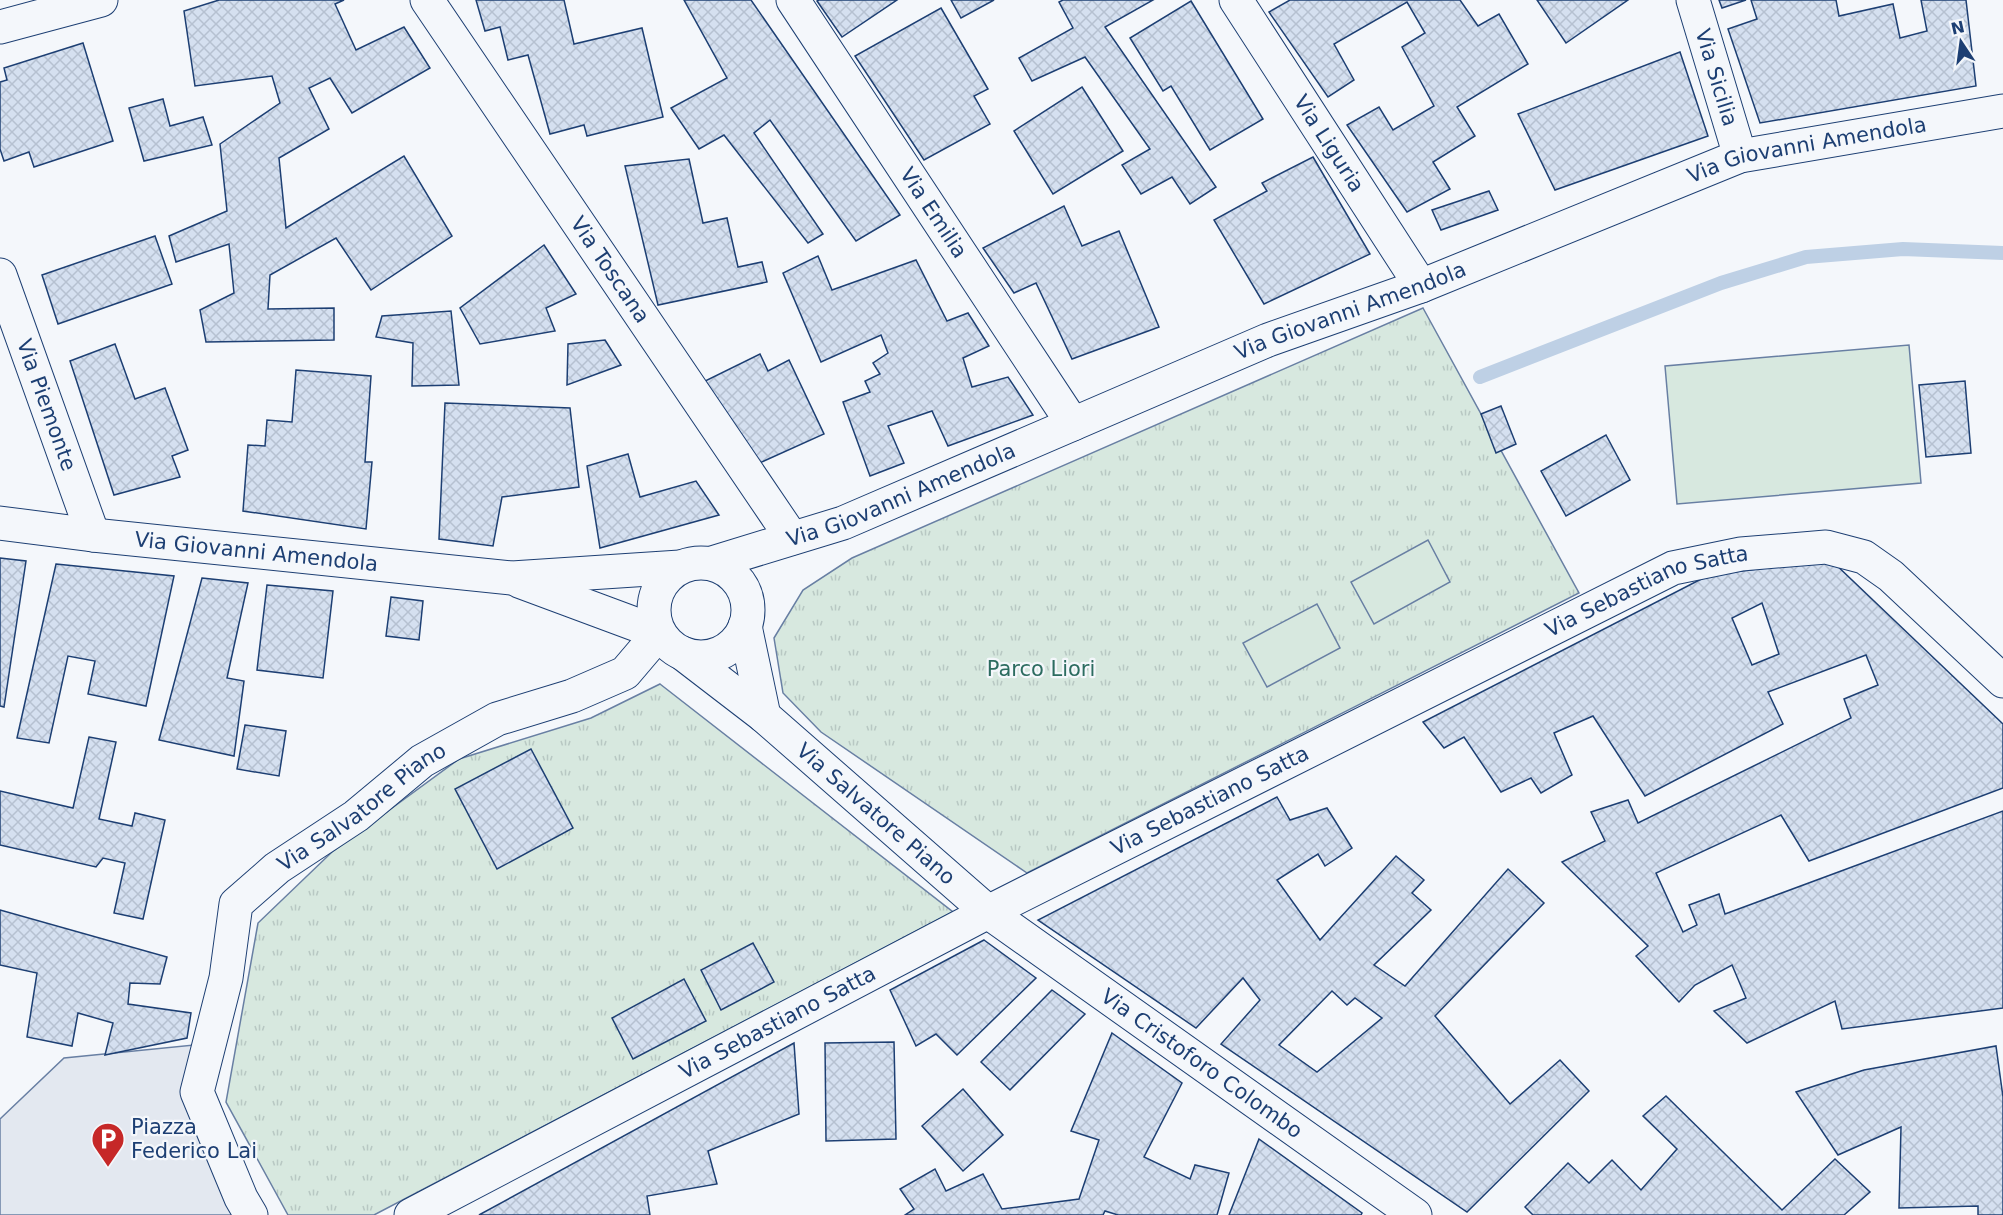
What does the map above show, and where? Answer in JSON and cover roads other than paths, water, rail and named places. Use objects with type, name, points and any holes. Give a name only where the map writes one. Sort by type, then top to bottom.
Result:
[{"type":"street","points":[[0,27],[101,0]]},
{"type":"street","name":"Via Toscana","points":[[427,0],[792,538]]},
{"type":"street","name":"Via Emilia","points":[[793,0],[1073,424]]},
{"type":"street","name":"Via Liguria","points":[[1236,0],[1421,286]]},
{"type":"street","name":"Via Sicilia","points":[[1693,0],[1740,156]]},
{"type":"street","name":"Via Giovanni Amendola","points":[[0,523],[93,536],[512,578],[696,565],[843,523],[1268,340],[1421,286],[1740,156],[2003,111]]},
{"type":"street","name":"Via Piemonte","points":[[0,275],[93,536]]},
{"type":"street","name":"Via Sebastiano Satta","points":[[411,1215],[988,912],[1673,568],[1742,554],[1826,547],[1864,557],[1890,576],[2003,681]]},
{"type":"street","points":[[696,565],[726,569],[738,580],[746,595],[748,610],[745,626],[738,640],[726,649],[712,656],[696,657],[670,643],[654,619],[654,603],[658,588],[667,576],[696,565]]},
{"type":"street","name":"Via Giovanni Amendola","points":[[512,578],[670,643]]},
{"type":"street","points":[[745,626],[764,716]]},
{"type":"street","name":"Via Salvatore Piano","points":[[251,1215],[241,1198],[197,1092],[226,978],[236,904],[277,868],[356,816],[422,761],[497,719],[572,696],[625,673],[670,643],[764,716],[988,912]]},
{"type":"street","name":"Via Cristoforo Colombo","points":[[988,912],[1416,1215]]},
{"type":"waterway","points":[[1480,377],[1721,283],[1806,257],[1903,249],[2003,253]]},
{"type":"place","name":"Piazza Federico Lai","points":[[108,1168]]},
{"type":"park label","name":"Parco Liori","points":[[1041,669]]}]
